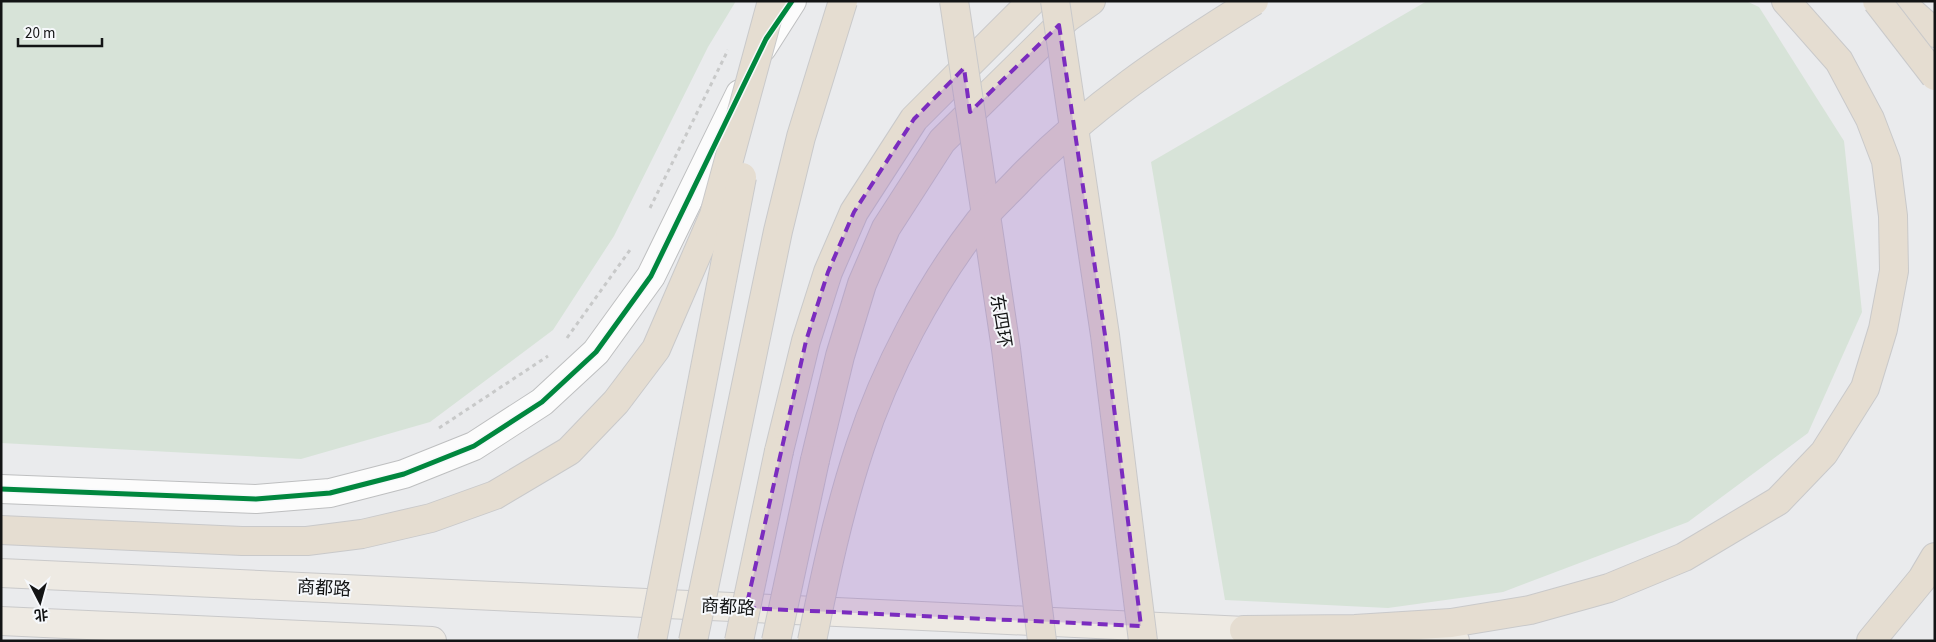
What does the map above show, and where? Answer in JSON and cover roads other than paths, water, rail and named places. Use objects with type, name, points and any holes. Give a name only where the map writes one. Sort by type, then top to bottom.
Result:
[{"type":"highway","points":[[1,530],[242,541],[307,541],[362,534],[431,518],[495,495],[569,451],[616,402],[656,349],[714,215],[774,1]]},
{"type":"highway","points":[[652,641],[774,1]]},
{"type":"highway","points":[[693,641],[778,231],[801,137],[843,1]]},
{"type":"highway","name":"东四环","points":[[954,1],[1006,349],[1042,641]]},
{"type":"highway","points":[[739,641],[779,451],[806,341],[828,272],[854,212],[914,119],[1032,1]]},
{"type":"highway","points":[[1055,1],[1105,335],[1143,641]]},
{"type":"highway","points":[[776,641],[815,460],[840,356],[862,284],[886,228],[942,141],[1067,18],[1090,1]]},
{"type":"highway","points":[[812,641],[827,567],[860,447],[888,378],[929,294],[980,220],[1049,149],[1096,108],[1171,53],[1254,1]]},
{"type":"highway","points":[[1244,630],[1355,629],[1451,623],[1530,610],[1609,588],[1684,557],[1778,501],[1824,452],[1866,388],[1883,329],[1894,270],[1893,216],[1886,161],[1870,119],[1839,61],[1786,1]]},
{"type":"highway","points":[[1866,1],[1890,18],[1935,68]]},
{"type":"highway","points":[[1877,1],[1935,76]]},
{"type":"highway","points":[[1899,1],[1935,33]]},
{"type":"highway","points":[[1871,641],[1922,579],[1935,557]]},
{"type":"main road","name":"商都路","points":[[1,574],[1455,641]]},
{"type":"main road","points":[[1,621],[432,641]]},
{"type":"street","points":[[1,489],[256,500],[340,490],[404,474],[474,446],[542,402],[596,352],[651,276],[766,40],[792,1]]}]
